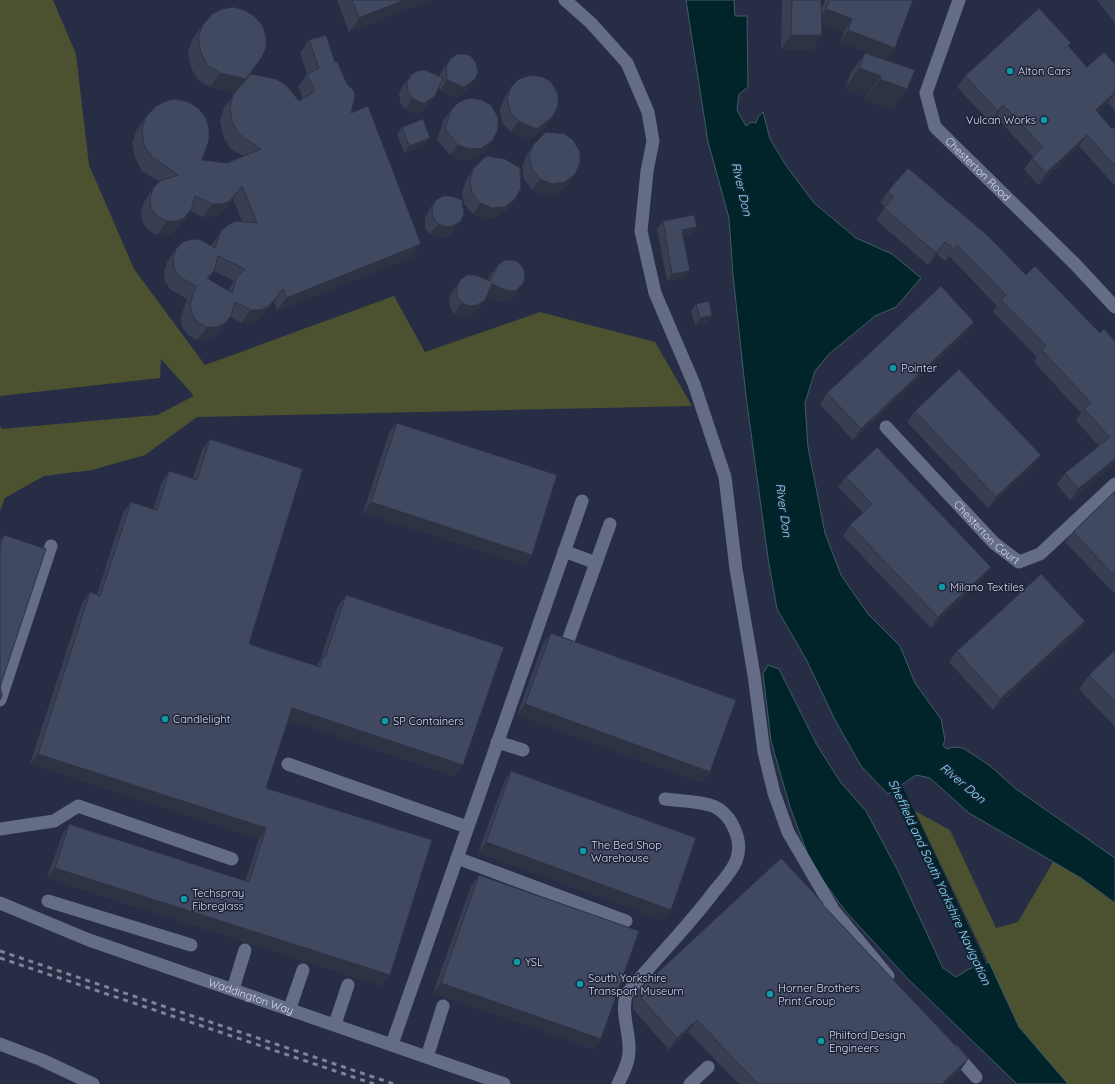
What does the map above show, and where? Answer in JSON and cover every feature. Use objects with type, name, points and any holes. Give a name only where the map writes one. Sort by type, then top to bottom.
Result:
[{"type":"street","points":[[565,0],[591,23],[627,63],[648,112],[653,141],[647,171],[641,231],[655,293],[694,384],[725,477],[736,569],[753,668],[764,752],[774,792],[788,832],[834,911],[899,988]]},
{"type":"street","name":"Chesterton Road","points":[[959,0],[926,93],[935,127],[1075,264],[1115,307]]},
{"type":"street","name":"Chesterton Court","points":[[886,427],[994,544],[1019,562],[1040,554],[1115,484]]},
{"type":"street","points":[[392,1044],[467,826],[582,501]]},
{"type":"street","points":[[568,641],[610,524]]},
{"type":"street","points":[[0,700],[51,546]]},
{"type":"street","points":[[564,551],[596,563]]},
{"type":"street","points":[[497,742],[523,750]]},
{"type":"street","points":[[288,764],[467,826]]},
{"type":"street","points":[[618,1084],[628,1062],[629,1050],[623,1006],[626,995],[688,926],[737,860],[739,845],[735,830],[725,815],[713,806],[665,799]]},
{"type":"street","points":[[0,829],[54,821],[78,806],[232,859]]},
{"type":"street","points":[[457,858],[626,921]]},
{"type":"street","points":[[48,901],[190,945]]},
{"type":"street","name":"Waddington Way","points":[[0,903],[89,940],[290,1008],[504,1084]]},
{"type":"street","points":[[58,928],[66,906]]},
{"type":"street","points":[[233,989],[245,950]]},
{"type":"street","points":[[290,1008],[303,970]]},
{"type":"street","points":[[335,1024],[348,985]]},
{"type":"street","points":[[427,1057],[443,1006]]},
{"type":"street","points":[[945,1041],[976,1077]]},
{"type":"street","points":[[0,1044],[42,1060],[93,1084]]},
{"type":"street","points":[[690,1084],[708,1067]]},
{"type":"green space","points":[[0,0],[53,0],[76,54],[89,165],[134,269],[205,365],[394,296],[425,352],[540,312],[655,342],[692,406],[197,417],[145,455],[92,470],[44,476],[5,498],[0,511],[0,426],[2,429],[157,415],[194,396],[161,359],[160,378],[0,396]]},
{"type":"green space","points":[[915,811],[950,830],[996,928],[1018,922],[1053,862],[1081,878],[1115,903],[1115,1084],[1068,1084],[1019,1027]]},
{"type":"water","name":"River Don","points":[[686,0],[734,0],[735,16],[747,16],[748,87],[739,94],[737,110],[746,126],[751,122],[756,123],[758,117],[763,112],[770,139],[787,167],[814,203],[856,238],[892,254],[921,278],[896,307],[875,316],[829,354],[815,371],[805,403],[808,447],[825,533],[841,575],[868,614],[900,646],[915,683],[941,719],[945,740],[943,745],[946,749],[954,747],[963,748],[989,765],[1016,789],[1115,858],[1115,903],[1081,878],[969,813],[930,778],[916,775],[888,794],[861,766],[835,720],[807,661],[777,609],[768,558],[746,396],[733,275],[729,218],[708,142]]},
{"type":"water","points":[[768,665],[779,669],[817,745],[841,783],[866,811],[898,871],[943,968],[956,977],[969,969],[989,962],[1019,1027],[1068,1084],[1017,1084],[907,978],[847,913],[812,866],[790,807],[771,741],[763,674]]},
{"type":"building","points":[[352,0],[404,0],[359,18]]},
{"type":"building","points":[[792,0],[821,0],[822,35],[791,35]]},
{"type":"building","points":[[829,0],[913,0],[895,48],[848,30],[852,19],[826,9]]},
{"type":"building","points":[[233,7],[244,10],[254,16],[263,26],[266,37],[266,48],[262,57],[246,79],[220,73],[208,66],[201,53],[198,38],[202,26],[212,14],[222,9]]},
{"type":"building","points":[[1039,8],[1071,43],[1068,46],[1087,67],[1104,52],[1115,64],[1115,92],[1096,110],[1112,129],[1115,126],[1115,166],[1087,135],[1046,173],[1032,158],[1043,147],[1003,105],[998,111],[965,76]]},
{"type":"building","points":[[326,35],[335,62],[337,61],[347,84],[354,91],[355,96],[351,113],[368,106],[421,244],[286,298],[283,289],[269,306],[261,310],[251,310],[235,302],[231,316],[225,323],[217,327],[207,327],[197,322],[192,314],[190,304],[196,286],[180,277],[174,269],[173,258],[176,249],[183,242],[192,239],[201,240],[215,248],[221,231],[229,224],[237,221],[257,223],[242,186],[230,201],[222,204],[212,204],[195,196],[191,210],[184,218],[177,221],[167,221],[157,216],[151,208],[150,198],[153,188],[160,181],[178,175],[152,157],[144,145],[142,130],[145,118],[156,106],[166,101],[176,99],[188,102],[198,108],[206,118],[209,129],[209,140],[202,160],[227,163],[261,149],[240,135],[232,122],[230,107],[233,95],[251,74],[276,79],[286,85],[299,101],[315,91],[307,74],[319,68],[309,40]],"holes":[[[218,256],[245,269],[237,277],[232,293],[207,278],[214,271]]]},
{"type":"building","points":[[865,53],[915,70],[907,89],[880,79],[881,76],[859,68]]},
{"type":"building","points":[[457,54],[471,56],[476,63],[478,72],[475,79],[464,87],[447,80],[446,67],[450,59]]},
{"type":"building","points":[[425,70],[443,78],[435,96],[424,104],[412,98],[408,92],[407,83],[411,75],[417,71]]},
{"type":"building","points":[[531,75],[543,77],[551,82],[558,94],[558,106],[553,116],[537,129],[518,121],[510,111],[507,99],[511,87],[519,79]]},
{"type":"building","points":[[470,98],[482,100],[491,105],[498,117],[498,129],[493,140],[482,148],[470,149],[458,145],[445,129],[451,110],[459,102]]},
{"type":"building","points":[[423,119],[430,138],[409,146],[402,127]]},
{"type":"building","points":[[546,132],[565,134],[573,140],[580,152],[580,163],[575,174],[565,182],[552,184],[540,179],[532,169],[529,157],[533,145]]},
{"type":"building","points":[[486,156],[505,159],[520,168],[521,188],[516,198],[505,207],[492,208],[480,203],[472,193],[470,181],[473,169]]},
{"type":"building","points":[[908,168],[988,236],[1026,275],[1035,266],[1100,333],[1104,329],[1115,341],[1115,459],[1078,489],[1065,473],[1110,437],[1084,409],[1091,403],[1042,350],[1046,346],[1001,300],[1006,295],[957,245],[954,249],[945,242],[936,253],[884,208],[894,197],[888,191]]},
{"type":"building","points":[[443,196],[451,196],[462,200],[464,214],[461,221],[453,226],[446,227],[438,224],[433,217],[432,208],[436,200]]},
{"type":"building","points":[[694,215],[697,227],[682,230],[690,271],[672,274],[663,221]]},
{"type":"building","points":[[505,260],[513,260],[518,262],[524,269],[525,278],[522,285],[515,291],[508,291],[492,284],[485,300],[477,305],[470,306],[462,303],[457,296],[457,287],[460,280],[467,275],[475,275],[490,281],[498,265]]},
{"type":"building","name":"Pointer","points":[[941,286],[974,322],[861,429],[827,393]]},
{"type":"building","points":[[709,301],[712,315],[700,318],[696,304]]},
{"type":"building","name":"Pointer","points":[[959,369],[1041,455],[996,497],[915,411]]},
{"type":"building","points":[[397,423],[557,475],[532,555],[371,502]]},
{"type":"building","points":[[210,439],[303,469],[249,644],[320,667],[323,656],[325,657],[346,595],[504,647],[463,765],[292,708],[266,788],[432,840],[390,975],[55,868],[69,824],[249,882],[266,828],[38,754],[90,592],[100,596],[131,502],[157,510],[169,471],[197,480]]},
{"type":"building","points":[[877,447],[991,567],[938,617],[850,525],[872,504],[846,477]]},
{"type":"building","points":[[1115,491],[1115,576],[1073,532]]},
{"type":"building","points":[[4,535],[46,549],[0,687],[0,546]]},
{"type":"building","points":[[1041,574],[1085,621],[1000,699],[957,651]]},
{"type":"building","points":[[551,633],[736,700],[710,772],[525,704]]},
{"type":"building","points":[[1115,650],[1115,702],[1089,675]]},
{"type":"building","points":[[0,687],[2,695],[0,700]]},
{"type":"building","name":"The Bed Shop Warehouse","points":[[511,771],[696,838],[671,910],[486,842]]},
{"type":"building","points":[[781,858],[823,903],[822,904],[968,1059],[942,1084],[758,1084],[697,1020],[677,1038],[641,998],[642,987]]},
{"type":"building","points":[[479,875],[639,931],[601,1039],[441,983]]},
{"type":"waterway","name":"Sheffield and South Yorkshire Navigation","points":[[889,773],[987,981]]},
{"type":"railway","points":[[0,951],[394,1084]]},
{"type":"railway","points":[[0,958],[374,1084]]},
{"type":"place","name":"Alton Cars","points":[[1010,71]]},
{"type":"place","name":"Vulcan Works","points":[[1044,120]]},
{"type":"place","name":"Pointer","points":[[893,368]]},
{"type":"place","name":"Milano Textiles","points":[[942,587]]},
{"type":"place","name":"Candlelight","points":[[165,719]]},
{"type":"place","name":"SP Containers","points":[[385,721]]},
{"type":"place","name":"The Bed Shop Warehouse","points":[[583,851]]},
{"type":"place","name":"Techspray Fibreglass","points":[[184,899]]},
{"type":"place","name":"YSL","points":[[517,962]]},
{"type":"place","name":"South Yorkshire Transport Museum","points":[[580,984]]},
{"type":"place","name":"Horner Brothers Print Group","points":[[770,994]]},
{"type":"place","name":"Philford Design Engineers","points":[[821,1041]]}]
